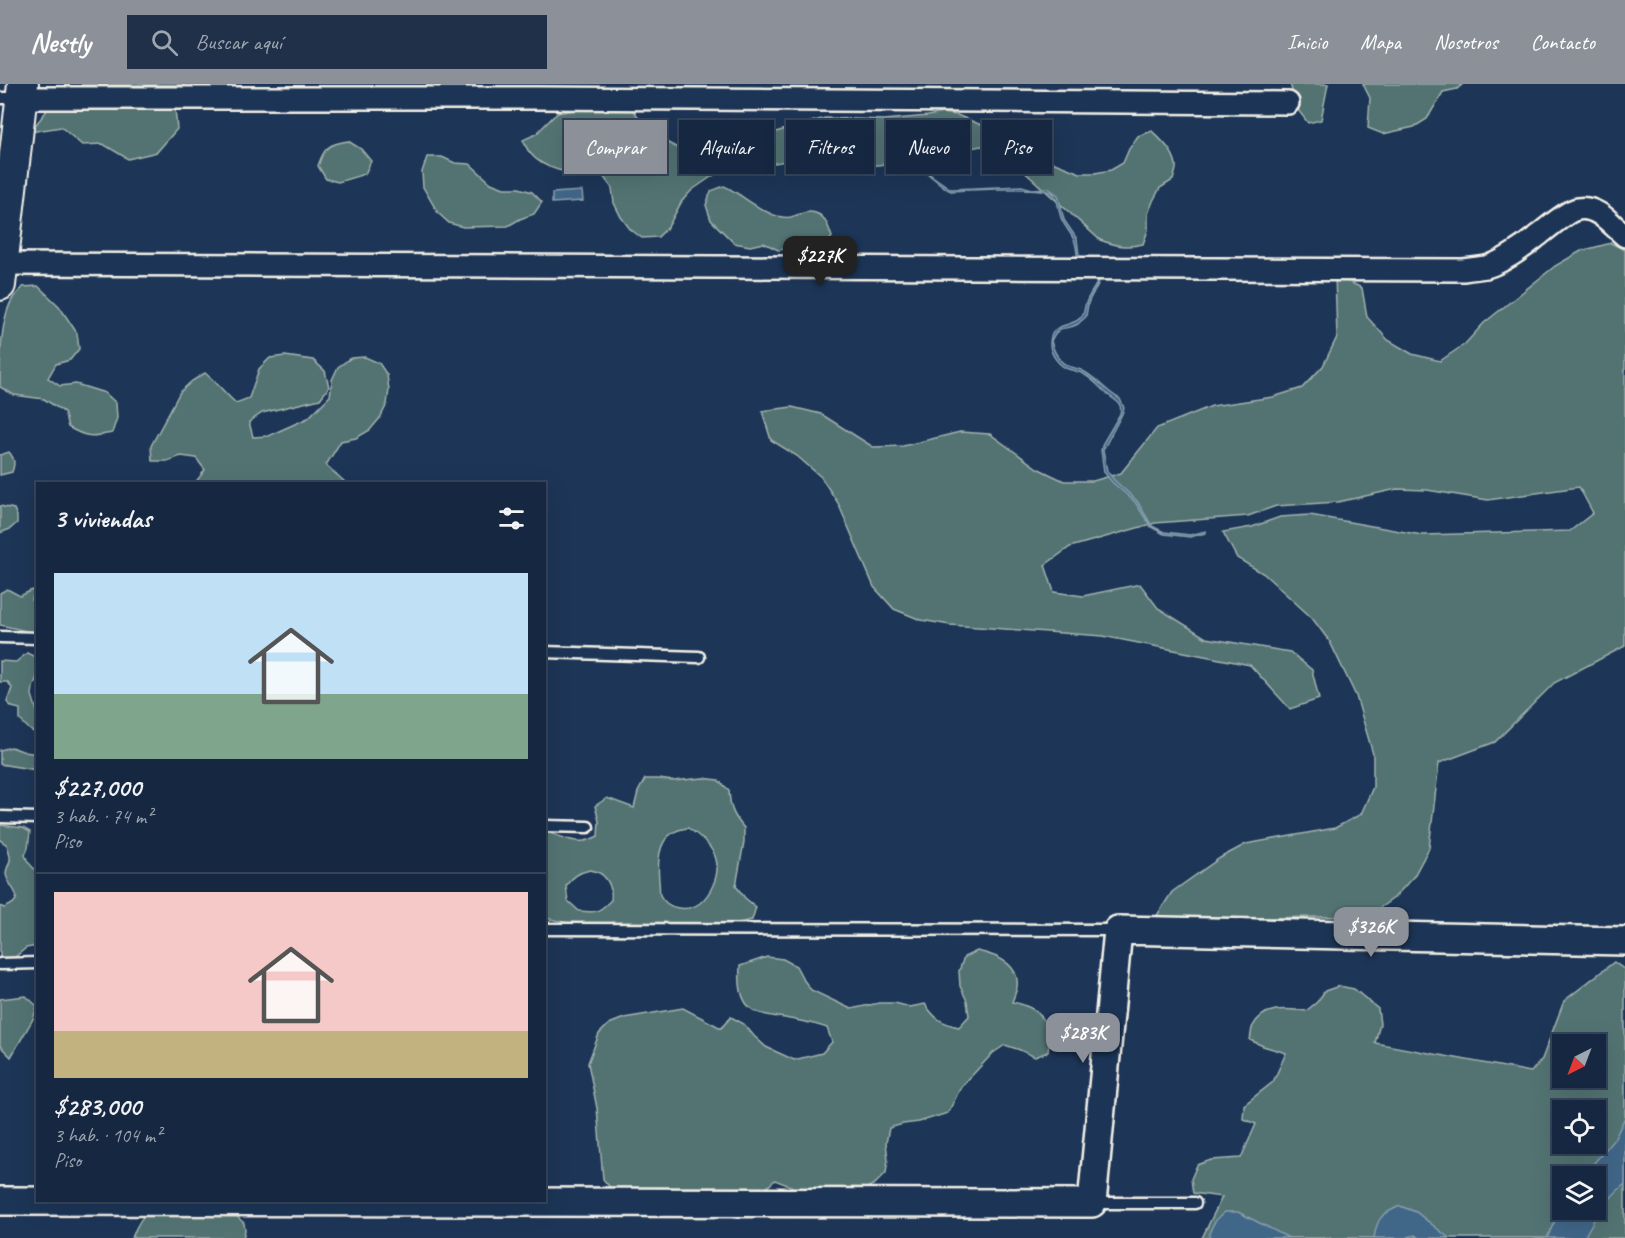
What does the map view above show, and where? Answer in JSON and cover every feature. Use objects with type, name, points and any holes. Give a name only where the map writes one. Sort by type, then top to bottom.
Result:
[{"type":"main road","points":[[1,271],[15,93]]},
{"type":"street","points":[[15,93],[1288,103]]},
{"type":"street","points":[[1,271],[1463,270],[1488,266],[1503,259],[1577,209],[1591,210],[1605,217],[1625,236]]},
{"type":"street","points":[[546,1202],[1092,1203],[1118,930],[1625,940]]},
{"type":"street","points":[[0,1201],[36,1201]]},
{"type":"lane","points":[[0,637],[36,638]]},
{"type":"lane","points":[[546,652],[699,657]]},
{"type":"lane","points":[[0,817],[36,818]]},
{"type":"lane","points":[[546,826],[588,827]]},
{"type":"lane","points":[[546,929],[1118,930]]},
{"type":"lane","points":[[0,964],[36,963]]},
{"type":"lane","points":[[1092,1203],[1195,1203]]},
{"type":"green space","points":[[82,84],[184,84],[174,98],[177,129],[157,152],[128,159],[103,144],[82,145],[61,127],[30,132],[48,109],[74,98]]},
{"type":"green space","points":[[1290,84],[1328,84],[1321,120],[1308,123],[1298,110]]},
{"type":"green space","points":[[1363,84],[1463,84],[1457,89],[1443,92],[1427,119],[1414,127],[1383,134],[1368,128],[1370,98]]},
{"type":"green space","points":[[628,105],[639,120],[564,120],[564,171],[545,165],[527,149],[523,140],[536,134],[557,113]]},
{"type":"green space","points":[[942,113],[957,115],[969,120],[886,120],[886,164],[874,165],[874,120],[818,120],[825,118],[884,120]]},
{"type":"green space","points":[[970,120],[982,125],[981,146],[970,148]]},
{"type":"green space","points":[[786,129],[786,161],[775,163],[774,132]]},
{"type":"green space","points":[[1152,131],[1170,150],[1176,168],[1173,180],[1160,188],[1153,201],[1148,214],[1148,230],[1143,244],[1122,246],[1100,240],[1027,174],[1052,174],[1052,162],[1080,173],[1111,170],[1123,163],[1138,136]]},
{"type":"green space","points":[[348,141],[361,149],[371,161],[365,174],[338,182],[326,179],[318,166],[323,154],[328,147]]},
{"type":"green space","points":[[667,142],[679,149],[679,174],[716,174],[692,190],[682,201],[668,227],[658,237],[642,238],[630,229],[621,217],[614,203],[612,188],[603,176],[584,174],[667,174]]},
{"type":"green space","points":[[427,157],[442,157],[455,163],[470,164],[491,183],[504,188],[519,188],[532,192],[542,202],[534,214],[508,226],[463,227],[449,223],[438,213],[423,187],[422,172]]},
{"type":"green space","points":[[724,186],[777,216],[789,217],[807,212],[818,214],[826,221],[832,237],[823,248],[808,252],[794,248],[778,250],[764,243],[750,246],[734,243],[711,220],[706,205],[711,191]]},
{"type":"green space","points":[[1611,243],[1625,250],[1625,646],[1554,683],[1495,742],[1439,763],[1429,848],[1414,876],[1394,898],[1368,916],[1154,920],[1172,892],[1220,858],[1246,844],[1335,828],[1361,814],[1373,787],[1373,754],[1356,696],[1330,642],[1312,618],[1264,574],[1237,558],[1223,532],[1252,527],[1280,517],[1310,515],[1422,535],[1570,531],[1593,513],[1579,487],[1488,500],[1427,490],[1397,489],[1338,502],[1276,506],[1248,516],[1155,523],[1070,547],[1045,565],[1054,592],[1083,596],[1140,584],[1158,608],[1206,638],[1290,652],[1312,670],[1319,699],[1290,709],[1250,665],[1103,636],[950,625],[921,620],[894,609],[874,587],[838,503],[821,477],[797,456],[771,440],[762,411],[792,407],[821,414],[873,447],[903,446],[960,432],[990,434],[1037,468],[1064,481],[1093,481],[1121,473],[1157,428],[1212,406],[1273,397],[1302,388],[1323,366],[1337,337],[1335,275],[1362,288],[1367,317],[1388,340],[1412,354],[1440,361],[1465,344],[1484,323],[1555,266],[1581,251]]},
{"type":"green space","points":[[38,286],[59,306],[77,333],[79,349],[70,360],[56,364],[48,378],[60,386],[76,384],[105,393],[116,403],[117,418],[112,433],[94,436],[80,433],[68,427],[64,412],[44,399],[14,395],[0,387],[5,317],[13,298],[23,287]]},
{"type":"green space","points":[[285,356],[313,360],[325,371],[329,387],[320,399],[262,413],[249,422],[253,437],[268,436],[308,418],[330,396],[332,380],[338,367],[351,358],[365,357],[379,363],[387,375],[389,390],[387,404],[380,418],[370,430],[356,438],[341,441],[326,465],[345,482],[196,482],[205,470],[196,458],[181,456],[167,461],[152,461],[151,446],[180,392],[192,381],[205,373],[236,403],[249,398],[259,369],[270,358]]},
{"type":"green space","points":[[9,452],[14,462],[12,472],[0,475],[0,455]]},
{"type":"green space","points":[[0,506],[14,509],[17,523],[0,533]]},
{"type":"green space","points":[[7,589],[20,596],[36,589],[32,600],[36,606],[36,636],[35,633],[0,625],[0,593]]},
{"type":"green space","points":[[27,653],[36,658],[36,680],[32,695],[36,708],[36,733],[20,720],[20,709],[12,707],[7,702],[12,688],[8,682],[0,682],[0,661],[16,662]]},
{"type":"green space","points":[[11,747],[36,754],[36,770],[0,764],[0,750]]},
{"type":"green space","points":[[645,779],[718,780],[729,790],[732,810],[744,828],[744,842],[736,886],[756,907],[752,920],[678,935],[574,924],[546,918],[546,832],[574,841],[586,841],[598,836],[599,821],[595,806],[607,798],[634,808],[638,792]],"holes":[[[688,828],[702,839],[716,859],[717,867],[713,885],[704,899],[695,906],[678,908],[668,904],[660,895],[658,864],[661,847],[671,834]],[[590,870],[596,871],[607,880],[611,890],[611,900],[596,911],[579,911],[568,901],[566,886],[576,875]]]},
{"type":"green space","points":[[0,825],[23,828],[30,832],[25,855],[36,871],[36,946],[26,948],[15,957],[0,963],[0,906],[4,908],[12,904],[17,897],[6,874],[10,860],[7,845],[0,840]]},
{"type":"green space","points":[[977,951],[999,958],[1015,972],[1017,987],[1012,1002],[1030,1008],[1042,1018],[1048,1033],[1048,1052],[1035,1057],[1005,1045],[993,1053],[961,1087],[948,1113],[889,1128],[886,1143],[888,1159],[886,1173],[875,1184],[862,1190],[846,1189],[833,1195],[803,1191],[775,1180],[765,1189],[668,1187],[641,1199],[613,1191],[603,1179],[597,1108],[588,1063],[599,1034],[609,1024],[624,1018],[683,1008],[721,1028],[731,1017],[744,1024],[766,1047],[794,1060],[822,1053],[832,1042],[827,1028],[764,1015],[753,1010],[742,996],[740,966],[767,957],[783,959],[796,966],[811,990],[851,1009],[879,1003],[895,1003],[910,1007],[925,1004],[939,1020],[959,1027],[969,1016],[967,1001],[960,986],[959,971],[964,957]]},
{"type":"green space","points":[[1614,962],[1625,970],[1625,1238],[1202,1238],[1222,1197],[1193,1193],[1191,1179],[1197,1165],[1211,1160],[1241,1158],[1256,1124],[1243,1119],[1244,1105],[1273,1082],[1286,1053],[1250,1040],[1253,1026],[1258,1019],[1270,1011],[1306,1011],[1325,991],[1339,986],[1354,989],[1378,1009],[1380,1024],[1375,1043],[1531,1072],[1542,1059],[1564,1001]]},
{"type":"green space","points":[[26,996],[36,1005],[33,1019],[11,1057],[0,1046],[0,999]]},
{"type":"green space","points":[[150,1210],[233,1213],[244,1223],[243,1238],[132,1238],[139,1222]]},
{"type":"water","points":[[928,174],[951,189],[1022,186],[1032,189],[1048,188],[1058,195],[1064,220],[1077,239],[1079,255],[1082,258],[1078,258],[1075,242],[1062,220],[1053,193],[1022,189],[951,191]]},
{"type":"water","points":[[582,191],[583,201],[552,203],[552,193]]},
{"type":"water","points":[[1099,278],[1085,318],[1078,324],[1057,331],[1051,341],[1054,350],[1064,364],[1088,374],[1120,399],[1124,408],[1122,414],[1103,450],[1107,471],[1137,501],[1152,526],[1164,532],[1190,535],[1206,531],[1206,533],[1190,537],[1164,534],[1151,527],[1135,502],[1112,482],[1104,472],[1101,450],[1120,414],[1120,406],[1088,377],[1061,365],[1052,352],[1050,344],[1054,331],[1082,316],[1087,300]]},
{"type":"water","points":[[1625,1117],[1625,1184],[1606,1204],[1606,1166],[1591,1166],[1602,1154],[1606,1154],[1606,1149],[1615,1138]]},
{"type":"water","points":[[1400,1206],[1416,1212],[1449,1238],[1419,1238],[1415,1235],[1405,1238],[1374,1238],[1381,1217]]},
{"type":"water","points":[[1225,1212],[1238,1212],[1289,1238],[1209,1238],[1214,1223]]},
{"type":"water","points":[[1555,1220],[1594,1220],[1584,1238],[1547,1238]]}]
